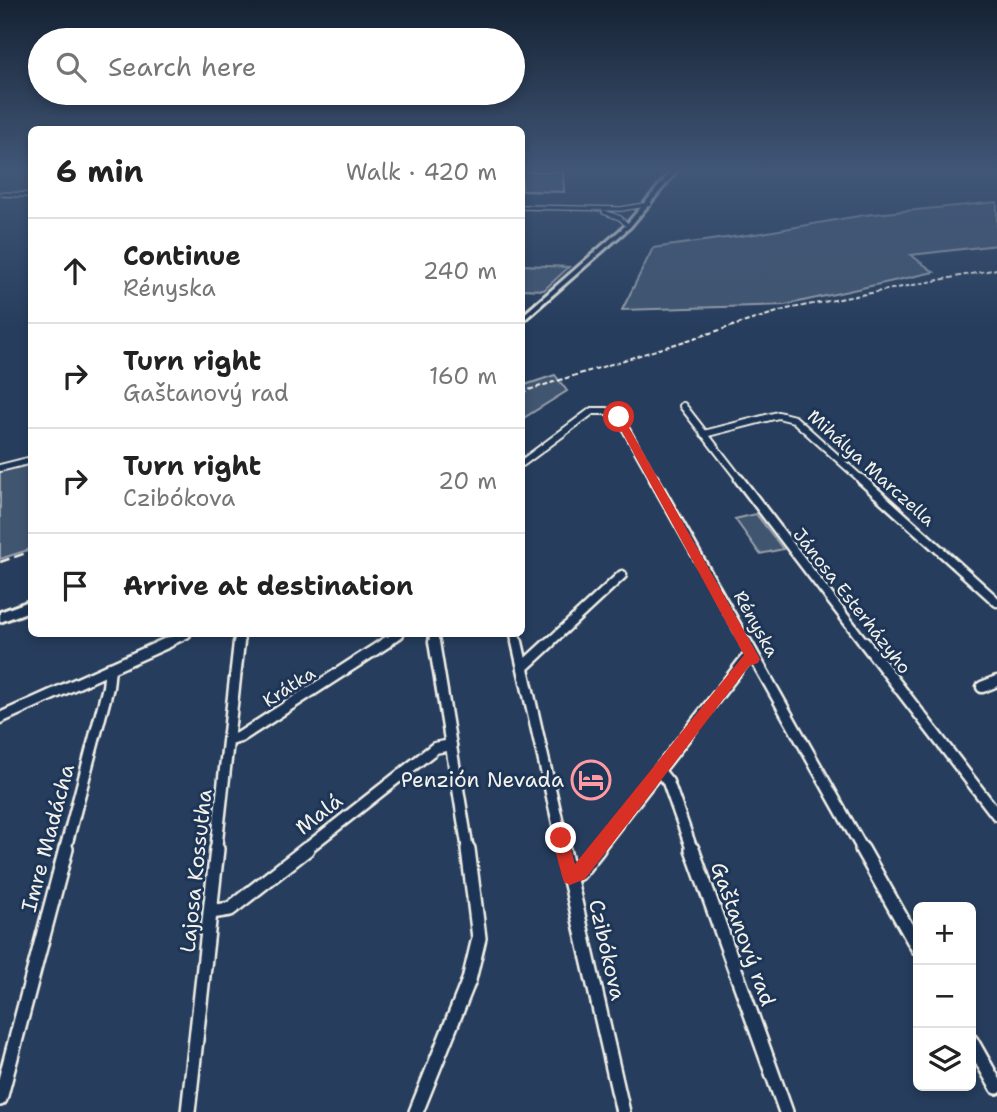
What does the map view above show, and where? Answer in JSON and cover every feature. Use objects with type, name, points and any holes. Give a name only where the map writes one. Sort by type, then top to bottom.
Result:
[{"type":"street","points":[[525,316],[628,226],[626,224]]},
{"type":"street","name":"Jánosa Esterházyho","points":[[683,406],[997,815]]},
{"type":"street","name":"Rényska","points":[[525,461],[592,411],[607,411],[619,417],[913,939]]},
{"type":"street","name":"Mihálya Marczella","points":[[704,434],[778,415],[794,419],[997,601]]},
{"type":"street","points":[[0,468],[28,461]]},
{"type":"street","points":[[523,667],[622,575]]},
{"type":"street","points":[[0,617],[28,606]]},
{"type":"street","points":[[0,719],[179,637]]},
{"type":"street","name":"Lajosa Kossutha","points":[[188,1112],[240,637]]},
{"type":"street","name":"Krátka","points":[[230,740],[240,737],[394,637]]},
{"type":"street","points":[[414,1111],[469,980],[479,937],[433,637]]},
{"type":"street","name":"Czibókova","points":[[516,637],[623,1112]]},
{"type":"street","points":[[570,876],[579,873],[745,660],[754,659]]},
{"type":"street","name":"Imre Madácha","points":[[0,1099],[108,687],[110,668]]},
{"type":"street","points":[[982,687],[997,681]]},
{"type":"street","name":"Malá","points":[[211,912],[230,909],[435,748],[451,745]]},
{"type":"street","name":"Gaštanový rad","points":[[659,771],[668,782],[786,1112]]},
{"type":"street","points":[[976,1050],[997,1087]]},
{"type":"shaded area","points":[[814,224],[997,224],[997,245],[911,255],[934,272],[785,305],[622,310],[653,248]]},
{"type":"shaded area","points":[[525,265],[569,267],[544,290],[525,289]]},
{"type":"shaded area","points":[[555,375],[567,391],[525,417],[525,385]]},
{"type":"shaded area","points":[[28,462],[28,550],[0,559],[0,470]]},
{"type":"shaded area","points":[[756,514],[783,549],[760,554],[735,519]]},
{"type":"railway","points":[[525,391],[787,309],[997,269]]},
{"type":"railway","points":[[0,562],[28,552]]},
{"type":"place","name":"Penzión Nevada","points":[[591,780]]},
{"type":"route","points":[[561,838],[570,876],[579,873],[745,660],[754,659],[619,417]]}]
